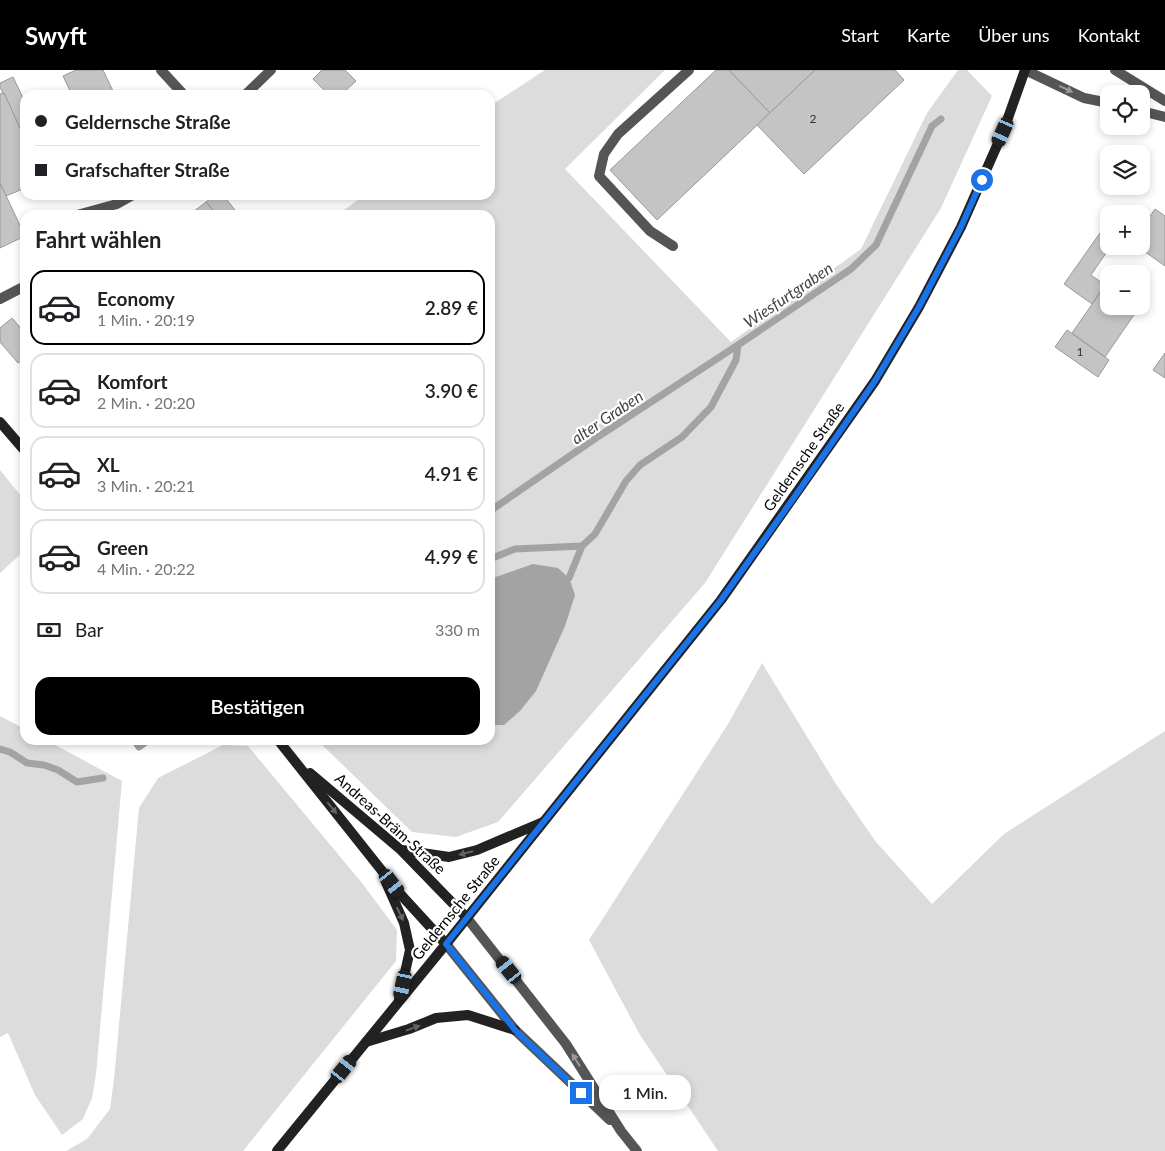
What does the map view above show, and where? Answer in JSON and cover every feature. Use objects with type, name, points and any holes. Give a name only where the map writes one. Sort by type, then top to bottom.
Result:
[{"type":"main road","name":"Geldernsche Straße","points":[[277,1151],[467,918],[721,600],[875,381],[919,307],[961,227],[1003,132],[1025,70]]},
{"type":"main road","points":[[0,422],[20,445]]},
{"type":"main road","name":"Andreas-Bräm-Straße","points":[[282,745],[381,870],[446,944]]},
{"type":"main road","name":"Andreas-Bräm-Straße","points":[[291,757],[402,850],[467,918]]},
{"type":"main road","name":"Geldernsche Straße","points":[[402,850],[449,857],[477,850],[544,822]]},
{"type":"main road","points":[[381,870],[404,923],[410,950],[399,1002]]},
{"type":"main road","points":[[366,1042],[409,1029],[436,1018],[468,1016],[515,1030]]},
{"type":"street","points":[[161,70],[179,90]]},
{"type":"street","points":[[250,90],[271,70]]},
{"type":"street","points":[[673,246],[650,231],[600,176],[604,154],[618,134],[689,70]]},
{"type":"street","points":[[1025,70],[1084,98],[1100,102]]},
{"type":"street","points":[[1115,70],[1165,100]]},
{"type":"street","points":[[1150,113],[1165,117]]},
{"type":"street","points":[[95,210],[124,200]]},
{"type":"street","points":[[0,299],[20,289]]},
{"type":"street","points":[[467,918],[566,1044],[621,1131],[637,1151]]},
{"type":"street","points":[[446,944],[515,1030],[621,1131]]},
{"type":"shaded area","points":[[545,70],[665,70],[565,169],[731,342],[861,249],[927,113],[958,70],[967,70],[992,96],[941,208],[705,583],[498,822],[456,837],[412,832],[322,745],[495,745],[495,210],[344,210],[358,200],[495,200],[495,103]]},
{"type":"shaded area","points":[[0,470],[20,495],[20,555],[0,573]]},
{"type":"shaded area","points":[[533,564],[558,568],[569,578],[575,595],[565,626],[536,691],[520,711],[504,725],[495,725],[495,577]]},
{"type":"shaded area","points":[[762,663],[836,784],[876,842],[932,904],[1004,834],[1165,731],[1165,1151],[718,1151],[640,1035],[589,940],[728,724]]},
{"type":"shaded area","points":[[0,716],[20,726],[20,745],[55,745],[122,781],[96,1074],[92,1098],[83,1119],[62,1135],[35,1095],[8,1033],[0,1037]]},
{"type":"shaded area","points":[[223,745],[248,746],[362,883],[397,930],[396,961],[243,1151],[66,1151],[87,1139],[110,1109],[139,808],[158,778]]},
{"type":"building","points":[[76,70],[103,70],[113,90],[70,90],[63,76]]},
{"type":"building","points":[[322,70],[345,70],[356,81],[346,90],[324,90],[313,79]]},
{"type":"building","points":[[716,70],[729,70],[770,113],[657,220],[610,170]]},
{"type":"building","points":[[729,70],[815,70],[770,113]]},
{"type":"building","points":[[815,70],[895,70],[904,80],[804,174],[757,125]]},
{"type":"building","points":[[13,77],[20,92],[20,129],[0,87],[0,83]]},
{"type":"building","points":[[4,93],[20,128],[20,190],[6,196],[0,183],[0,94]]},
{"type":"building","points":[[0,183],[20,225],[20,238],[0,248]]},
{"type":"building","points":[[209,200],[227,200],[235,210],[213,210],[206,202]]},
{"type":"building","points":[[206,202],[213,210],[196,210]]},
{"type":"building","points":[[1155,209],[1165,216],[1165,266],[1150,255],[1150,216]]},
{"type":"building","points":[[1100,233],[1100,255],[1105,255],[1091,275],[1100,281],[1100,292],[1092,304],[1064,284]]},
{"type":"building","points":[[1100,293],[1100,315],[1134,315],[1105,357],[1072,333]]},
{"type":"building","points":[[12,318],[20,327],[20,362],[18,363],[0,342],[0,328]]},
{"type":"building","points":[[1067,330],[1109,360],[1098,377],[1055,347]]},
{"type":"building","points":[[1165,353],[1165,378],[1153,370]]},
{"type":"waterway","name":"Wiesfurtgraben","points":[[495,557],[515,549],[582,546],[595,534],[626,481],[640,465],[682,437],[711,407],[736,360],[738,345],[851,269],[876,245],[932,126],[941,119]]},
{"type":"waterway","name":"alter Graben","points":[[495,508],[593,440],[738,345]]},
{"type":"waterway","points":[[569,578],[582,546]]},
{"type":"waterway","name":"Wiesfurtgraben","points":[[138,745],[139,747],[142,745]]},
{"type":"waterway","name":"Wiesfurtgraben","points":[[0,749],[10,752],[27,763],[44,765],[58,770],[77,782],[103,778]]},
{"type":"route","points":[[581,1093],[515,1030],[446,944],[721,600],[793,499],[875,381],[919,307],[961,227],[982,180]]}]
